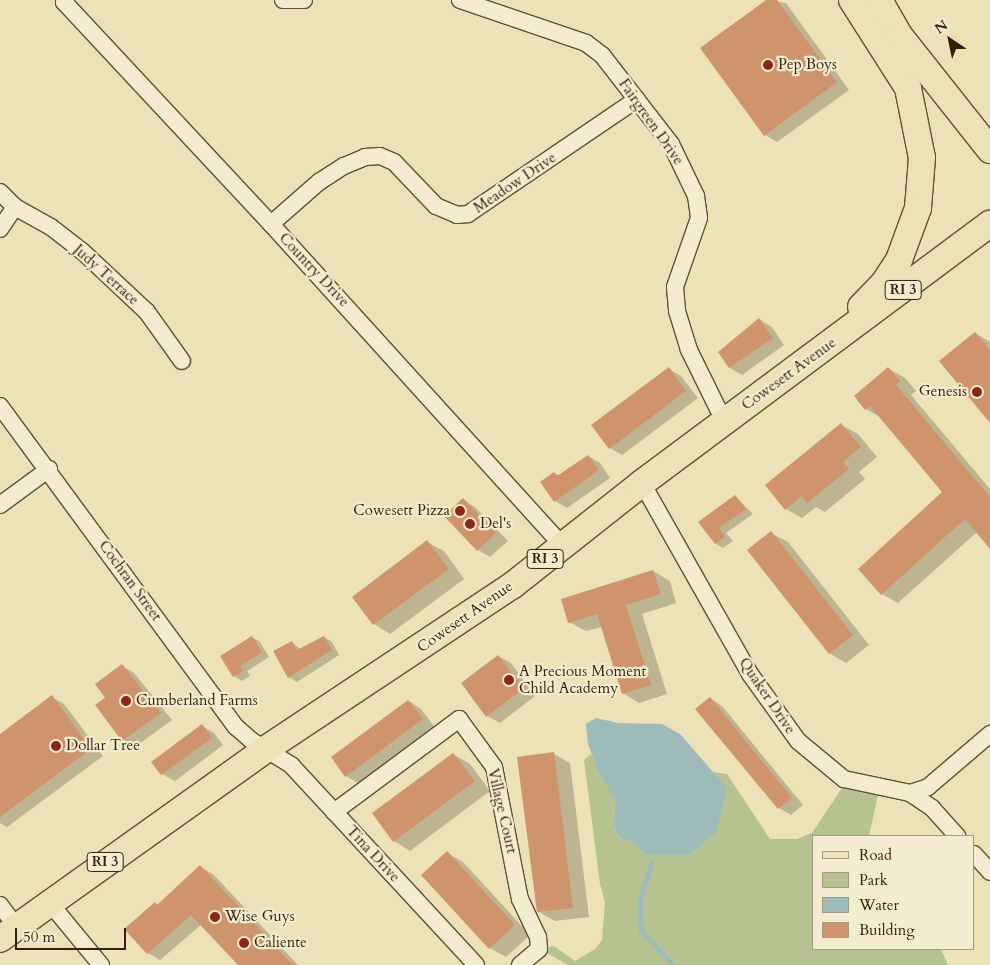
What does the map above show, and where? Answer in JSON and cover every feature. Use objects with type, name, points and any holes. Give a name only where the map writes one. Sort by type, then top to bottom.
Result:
[{"type":"main road","points":[[854,0],[899,35]]},
{"type":"main road","points":[[815,355],[884,283],[899,260],[918,208],[922,186],[919,131],[908,88],[854,0]]},
{"type":"main road","points":[[879,0],[899,35],[990,150]]},
{"type":"main road","points":[[961,114],[990,126]]},
{"type":"main road","name":"Cowesett Avenue","points":[[8,932],[266,749],[459,623],[724,421],[990,224]]},
{"type":"street","name":"Country Drive","points":[[66,0],[64,2],[271,224],[562,545]]},
{"type":"street","points":[[283,0],[304,0]]},
{"type":"street","name":"Fairgreen Drive","points":[[460,0],[500,6],[586,43],[602,55],[671,144],[696,196],[699,218],[675,287],[677,312],[689,350],[724,421]]},
{"type":"street","name":"Meadow Drive","points":[[271,224],[319,182],[344,166],[365,157],[380,156],[394,162],[436,206],[457,215],[468,214],[637,99]]},
{"type":"street","name":"Judy Terrace","points":[[0,192],[15,207],[51,227],[82,251],[147,312],[182,361]]},
{"type":"street","points":[[0,229],[15,207]]},
{"type":"street","name":"Cochran Street","points":[[0,406],[49,469],[236,727],[266,749]]},
{"type":"street","points":[[0,505],[49,469]]},
{"type":"street","name":"Quaker Drive","points":[[642,483],[750,674],[798,741],[844,779],[910,793],[932,808],[956,835]]},
{"type":"street","name":"Village Court","points":[[334,812],[459,719],[494,767],[520,899],[538,936],[539,949],[520,965]]},
{"type":"street","points":[[910,793],[928,787],[990,734]]},
{"type":"street","name":"Tina Drive","points":[[266,749],[291,765],[476,965]]},
{"type":"street","points":[[975,855],[990,872]]},
{"type":"street","points":[[49,902],[100,965]]},
{"type":"street","points":[[0,905],[8,932]]},
{"type":"green space","points":[[591,754],[615,800],[614,827],[619,837],[634,843],[727,789],[713,772],[727,774],[770,839],[797,839],[812,833],[844,785],[879,790],[869,835],[812,835],[812,950],[941,950],[948,965],[568,965],[540,949],[554,946],[575,961],[595,949],[602,940],[605,902],[600,884],[584,760]]},
{"type":"water","points":[[596,718],[618,723],[662,724],[680,734],[727,788],[716,833],[688,855],[646,855],[634,843],[619,837],[614,827],[615,800],[598,771],[588,744],[586,724]]},
{"type":"building","name":"Pep Boys","points":[[766,0],[777,0],[837,82],[764,136],[700,48]]},
{"type":"building","points":[[759,318],[773,338],[729,368],[718,352]]},
{"type":"building","name":"Genesis","points":[[975,332],[990,350],[990,423],[939,361]]},
{"type":"building","points":[[669,367],[686,391],[609,449],[591,425]]},
{"type":"building","points":[[888,367],[900,381],[896,385],[990,497],[990,549],[965,519],[881,595],[858,569],[942,492],[870,406],[865,410],[854,396]]},
{"type":"building","points":[[841,423],[861,447],[843,462],[849,469],[807,503],[802,496],[785,510],[765,485]]},
{"type":"building","points":[[588,455],[599,470],[554,502],[540,482],[554,472],[557,476]]},
{"type":"building","points":[[735,495],[746,509],[719,528],[725,536],[715,544],[698,522]]},
{"type":"building","name":"Del's","points":[[463,498],[496,533],[477,551],[444,516]]},
{"type":"building","points":[[771,531],[853,635],[829,654],[747,550]]},
{"type":"building","points":[[427,540],[449,569],[373,625],[352,597]]},
{"type":"building","points":[[653,570],[661,594],[626,605],[651,685],[622,694],[597,614],[568,623],[561,599]]},
{"type":"building","points":[[252,636],[262,652],[240,666],[243,671],[233,677],[220,656]]},
{"type":"building","points":[[324,636],[332,650],[288,678],[273,651],[292,641],[297,650]]},
{"type":"building","points":[[498,655],[524,688],[486,717],[461,683]]},
{"type":"building","name":"Cumberland Farms","points":[[122,664],[161,713],[122,741],[95,705],[105,698],[95,684]]},
{"type":"building","points":[[52,695],[91,749],[0,817],[0,734]]},
{"type":"building","points":[[710,697],[792,798],[778,809],[695,709]]},
{"type":"building","points":[[408,700],[423,719],[345,777],[331,757]]},
{"type":"building","points":[[202,724],[212,738],[161,775],[151,762]]},
{"type":"building","points":[[554,752],[573,908],[537,912],[517,757]]},
{"type":"building","points":[[453,753],[475,781],[393,842],[372,813]]},
{"type":"building","points":[[447,851],[515,925],[489,949],[421,875]]},
{"type":"building","points":[[200,865],[293,965],[238,965],[191,915],[147,954],[124,929],[155,902],[157,905]]},
{"type":"waterway","points":[[652,863],[640,899],[641,930],[673,965]]},
{"type":"place","name":"Pep Boys","points":[[768,65]]},
{"type":"place","name":"Genesis","points":[[977,392]]},
{"type":"place","name":"Cowesett Pizza","points":[[460,511]]},
{"type":"place","name":"Del's","points":[[470,524]]},
{"type":"place","name":"A Precious Moment Child Academy","points":[[509,680]]},
{"type":"place","name":"Cumberland Farms","points":[[126,701]]},
{"type":"place","name":"Dollar Tree","points":[[56,746]]},
{"type":"place","name":"Wise Guys","points":[[215,917]]},
{"type":"place","name":"Caliente","points":[[244,943]]}]
